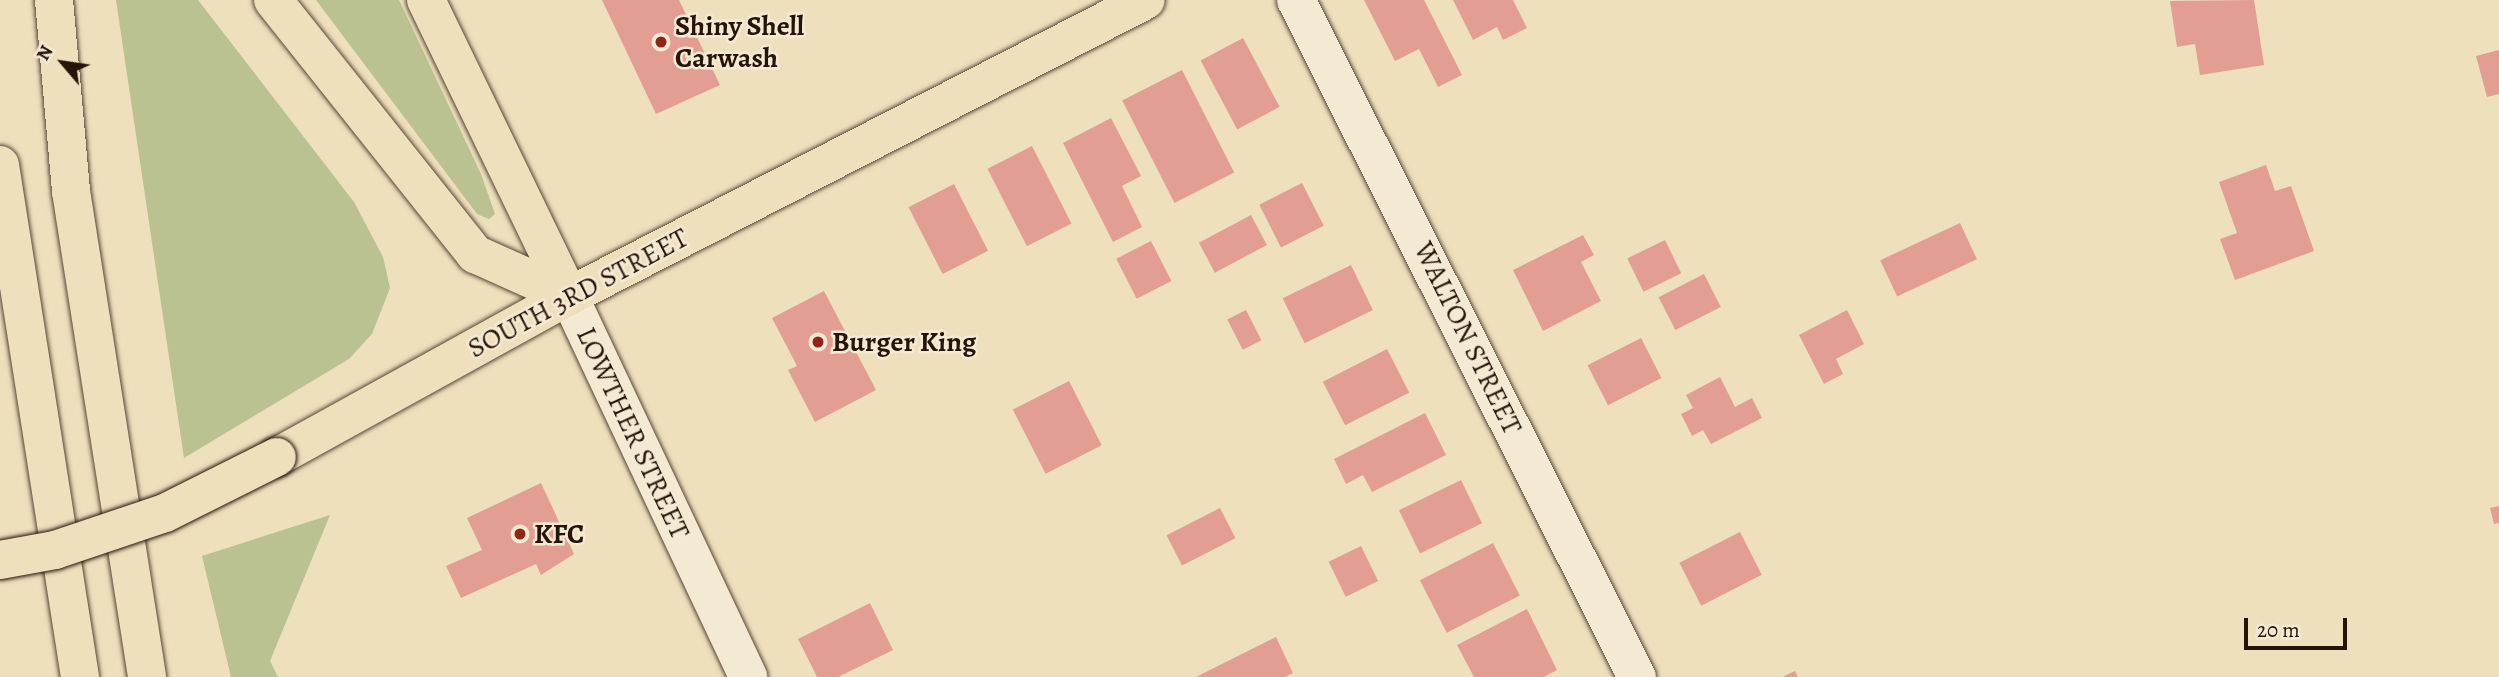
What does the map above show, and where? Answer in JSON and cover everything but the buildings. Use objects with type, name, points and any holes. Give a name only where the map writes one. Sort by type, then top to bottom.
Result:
[{"type":"main road","points":[[54,0],[71,191],[147,677]]},
{"type":"main road","points":[[273,0],[475,254],[569,296]]},
{"type":"main road","name":"LOWTHER STREET","points":[[426,0],[569,296]]},
{"type":"main road","name":"SOUTH 3RD STREET","points":[[0,560],[55,550],[165,513],[277,457],[569,296],[1146,0]]},
{"type":"main road","points":[[0,164],[80,677]]},
{"type":"street","name":"WALTON STREET","points":[[1296,0],[1637,677]]},
{"type":"street","name":"LOWTHER STREET","points":[[569,296],[748,677]]},
{"type":"green space","points":[[116,0],[198,0],[354,202],[383,257],[390,288],[372,334],[349,359],[184,458]]},
{"type":"green space","points":[[316,0],[399,0],[481,174],[495,214],[489,219],[477,214]]},
{"type":"green space","points":[[330,515],[270,661],[278,677],[231,677],[202,556]]},
{"type":"place","name":"Shiny Shell Carwash","points":[[661,42]]},
{"type":"place","name":"Burger King","points":[[818,342]]},
{"type":"place","name":"KFC","points":[[520,534]]}]
